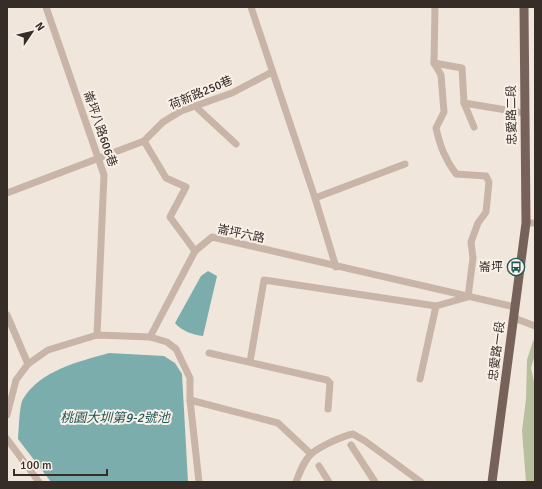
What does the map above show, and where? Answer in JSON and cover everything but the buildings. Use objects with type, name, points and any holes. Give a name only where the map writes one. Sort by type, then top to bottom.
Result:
[{"type":"main road","name":"忠愛路二段","points":[[524,7],[524,113],[531,223]]},
{"type":"main road","name":"忠愛路一段","points":[[492,482],[515,307],[531,223]]},
{"type":"street","name":"崙坪八路606巷","points":[[46,7],[100,158],[104,175],[97,335]]},
{"type":"street","points":[[251,7],[315,198],[336,267]]},
{"type":"street","points":[[250,362],[264,280],[436,306],[468,297],[473,258],[471,242],[478,222],[486,212],[489,182],[486,176],[456,174],[446,160],[436,128],[444,112],[441,75],[434,63],[435,7]]},
{"type":"street","points":[[434,63],[462,68],[464,103],[474,127]]},
{"type":"street","name":"荷新路250巷","points":[[7,193],[144,141],[163,122],[181,111],[232,94],[272,72]]},
{"type":"street","points":[[464,103],[524,113]]},
{"type":"street","points":[[195,106],[236,144]]},
{"type":"street","points":[[144,141],[166,178],[186,187],[170,217],[195,251]]},
{"type":"street","points":[[315,198],[404,164]]},
{"type":"street","name":"崙坪六路","points":[[150,337],[195,251],[212,237],[336,267],[515,307]]},
{"type":"street","points":[[420,379],[436,306]]},
{"type":"street","points":[[7,316],[28,364]]},
{"type":"street","points":[[514,318],[535,326]]},
{"type":"street","points":[[7,415],[16,380],[28,364],[48,350],[97,335],[150,337],[167,342],[176,349],[190,378],[190,400],[199,482]]},
{"type":"street","points":[[209,354],[327,380],[330,383],[328,409]]},
{"type":"street","points":[[190,400],[278,423],[311,454]]},
{"type":"street","points":[[296,482],[302,466],[311,454],[344,436],[353,434],[365,440],[421,482]]},
{"type":"street","points":[[7,439],[39,482]]},
{"type":"street","points":[[351,445],[375,482]]},
{"type":"street","points":[[319,466],[329,482]]},
{"type":"green space","points":[[535,338],[535,355],[531,368],[535,386],[535,482],[526,482],[522,431],[526,399],[527,360]]},
{"type":"water","points":[[208,271],[217,276],[203,336],[188,332],[175,323],[201,276]]},
{"type":"water","name":"桃園大圳第9-2號池","points":[[109,353],[164,356],[175,363],[182,374],[188,482],[51,482],[18,439],[22,402],[31,389],[50,374],[61,368]]},
{"type":"place","name":"崙坪","points":[[516,267]]}]
